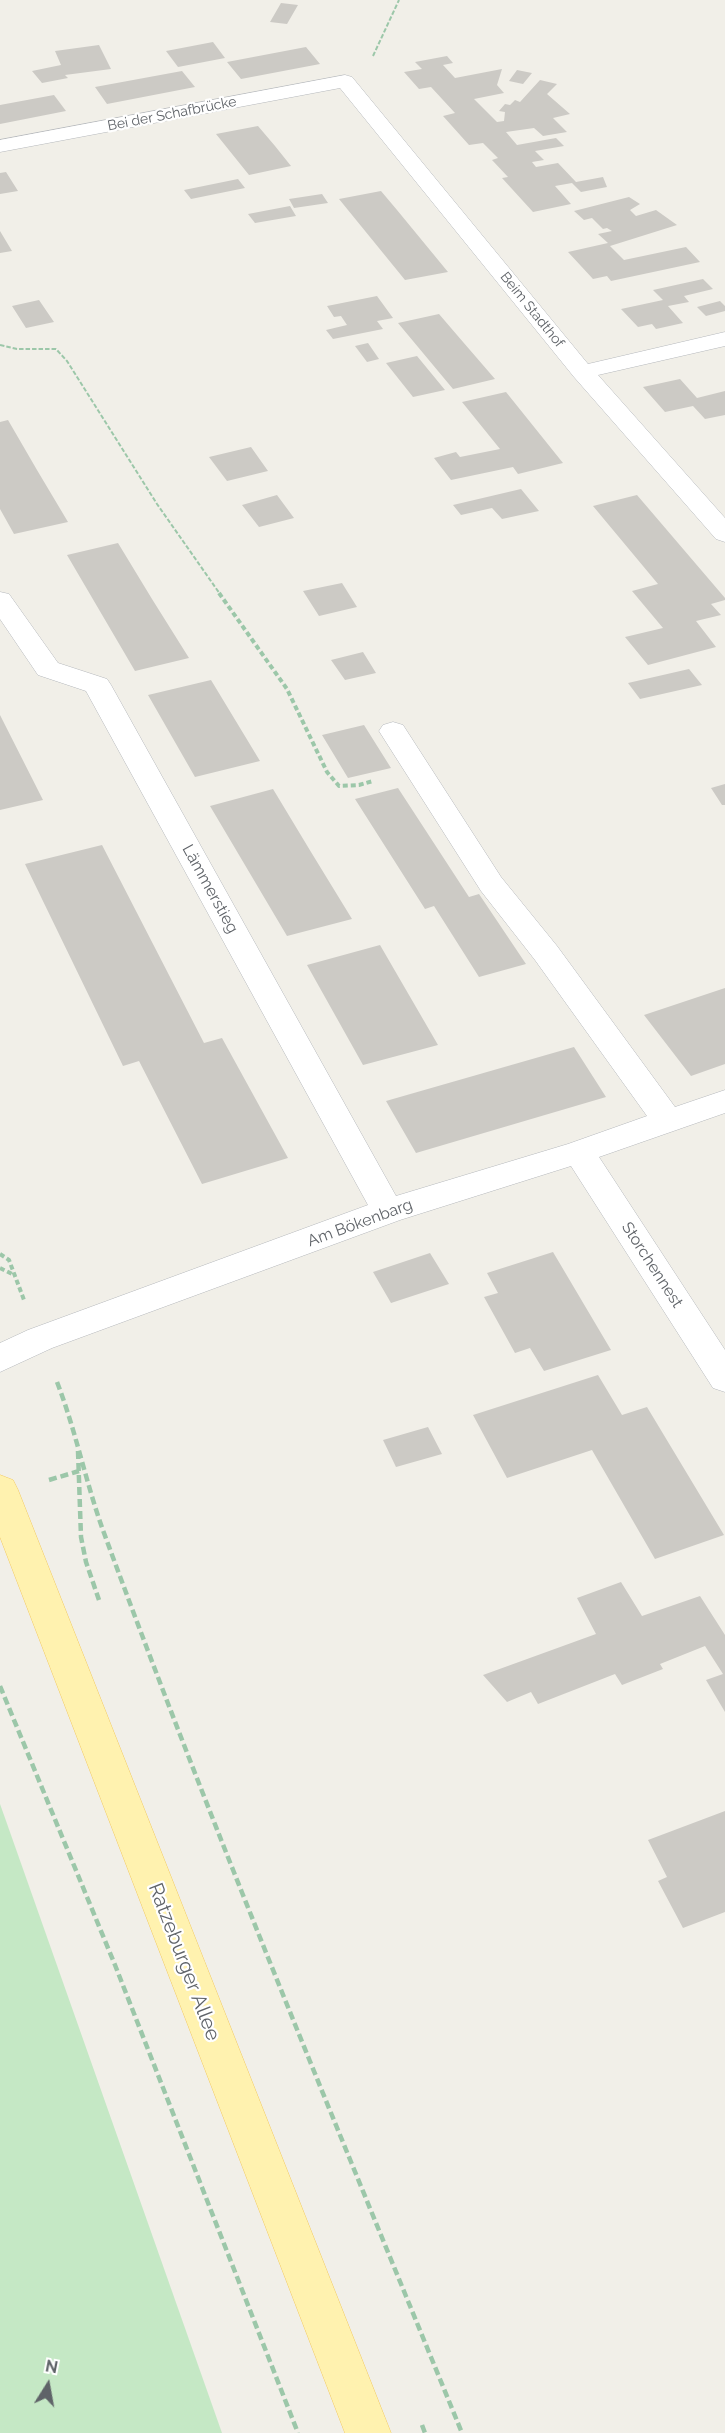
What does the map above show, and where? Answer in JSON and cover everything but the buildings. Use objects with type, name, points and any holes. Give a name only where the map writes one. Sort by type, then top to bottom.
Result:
[{"type":"main road","name":"Ratzeburger Allee","points":[[0,1490],[368,2433]]},
{"type":"street","name":"Bei der Schafbrücke","points":[[0,146],[345,81]]},
{"type":"street","name":"Beim Stadthof","points":[[345,81],[582,372],[725,534]]},
{"type":"street","points":[[582,372],[725,339]]},
{"type":"street","name":"Lämmerstieg","points":[[0,600],[48,669],[97,685],[388,1211]]},
{"type":"street","points":[[393,731],[491,884],[546,953],[668,1121]]},
{"type":"street","name":"Am Bökenbarg","points":[[0,1359],[40,1339],[388,1211],[579,1152],[725,1101]]},
{"type":"street","name":"Storchennest","points":[[579,1152],[725,1378]]},
{"type":"path","points":[[345,81],[371,60],[399,0]]},
{"type":"path","points":[[0,345],[17,349],[56,349],[68,361],[158,504],[287,689],[327,772],[339,786],[359,785],[416,767]]},
{"type":"path","points":[[0,1254],[9,1260],[14,1275],[0,1269]]},
{"type":"path","points":[[78,1444],[103,1530],[252,1916],[462,2433]]},
{"type":"path","points":[[0,1686],[57,1820],[195,2165],[298,2433]]},
{"type":"green space","points":[[0,1804],[5,1818],[222,2433],[0,2433]]}]
